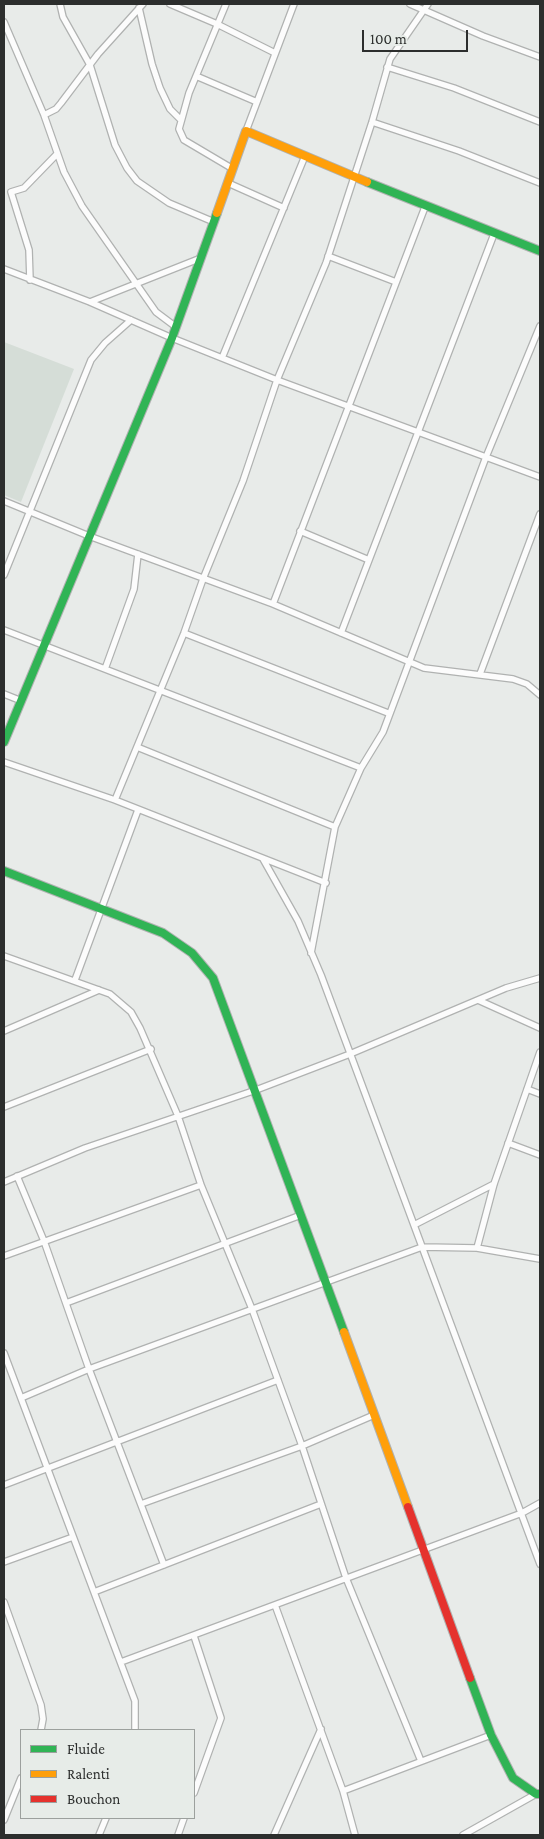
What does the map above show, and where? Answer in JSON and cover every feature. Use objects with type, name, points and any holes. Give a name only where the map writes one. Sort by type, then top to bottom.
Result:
[{"type":"street","points":[[60,4],[63,17],[90,65],[115,145],[127,168],[137,180],[169,203],[214,222]]},
{"type":"street","points":[[170,4],[217,24],[275,53]]},
{"type":"street","points":[[226,4],[196,76],[180,119],[179,129],[184,140],[233,169]]},
{"type":"street","points":[[4,742],[19,700],[172,338],[246,131],[294,4]]},
{"type":"street","points":[[410,4],[483,36],[540,58]]},
{"type":"street","points":[[115,800],[184,633],[203,579],[243,481],[277,380],[328,256],[372,122],[390,59],[428,4]]},
{"type":"street","points":[[44,115],[56,109],[90,65],[141,6]]},
{"type":"street","points":[[141,6],[152,64],[160,88],[170,109],[180,119]]},
{"type":"street","points":[[4,22],[44,115],[57,154],[82,206],[156,312],[176,327]]},
{"type":"street","points":[[387,68],[454,88],[540,122]]},
{"type":"street","points":[[196,76],[257,102]]},
{"type":"street","points":[[372,122],[460,152],[540,183]]},
{"type":"street","points":[[246,131],[425,207],[540,251]]},
{"type":"street","points":[[4,189],[11,192],[24,188],[57,154]]},
{"type":"street","points":[[222,358],[305,156]]},
{"type":"street","points":[[228,183],[284,208]]},
{"type":"street","points":[[11,192],[29,250],[30,280]]},
{"type":"street","points":[[272,604],[425,207]]},
{"type":"street","points":[[341,633],[494,234]]},
{"type":"street","points":[[328,256],[396,282]]},
{"type":"street","points":[[90,302],[135,282],[201,258]]},
{"type":"street","points":[[4,269],[90,302],[172,338],[277,380],[540,477]]},
{"type":"street","points":[[5,570],[91,360],[105,342],[131,320]]},
{"type":"street","points":[[311,952],[326,883],[335,827],[361,768],[376,745],[486,457],[540,326]]},
{"type":"street","points":[[4,501],[29,513],[272,604],[408,661],[433,670],[480,674],[527,684],[540,695]]},
{"type":"street","points":[[480,674],[540,514]]},
{"type":"street","points":[[300,531],[369,560]]},
{"type":"street","points":[[104,669],[134,589],[138,554]]},
{"type":"street","points":[[4,630],[361,768]]},
{"type":"street","points":[[184,633],[388,713]]},
{"type":"street","points":[[4,694],[19,700]]},
{"type":"street","points":[[137,747],[335,827]]},
{"type":"street","points":[[4,762],[115,800],[326,883]]},
{"type":"street","points":[[75,980],[138,810]]},
{"type":"street","points":[[263,859],[298,920],[311,952],[540,1564]]},
{"type":"street","points":[[4,871],[163,933],[192,953],[204,965],[220,994],[491,1735],[501,1758],[513,1778],[538,1794],[462,1835]]},
{"type":"street","points":[[4,956],[75,980],[119,1001],[131,1012],[151,1049],[178,1116],[200,1185],[252,1309],[302,1446],[346,1578],[421,1761]]},
{"type":"street","points":[[4,1182],[85,1148],[256,1090],[350,1054],[528,980],[540,978]]},
{"type":"street","points":[[4,1031],[99,990]]},
{"type":"street","points":[[478,1000],[540,1028]]},
{"type":"street","points":[[4,1107],[151,1049]]},
{"type":"street","points":[[477,1248],[494,1184],[540,1052]]},
{"type":"street","points":[[527,1089],[540,1094]]},
{"type":"street","points":[[508,1143],[540,1155]]},
{"type":"street","points":[[17,1176],[44,1241],[89,1370],[164,1565]]},
{"type":"street","points":[[414,1225],[494,1184]]},
{"type":"street","points":[[4,1256],[200,1185]]},
{"type":"street","points":[[66,1303],[224,1242],[301,1215]]},
{"type":"street","points":[[21,1398],[89,1370],[422,1247],[477,1248],[540,1259]]},
{"type":"street","points":[[4,1353],[135,1701],[136,1729]]},
{"type":"street","points":[[4,1485],[278,1380]]},
{"type":"street","points":[[141,1504],[302,1446],[374,1415]]},
{"type":"street","points":[[121,1662],[275,1606],[423,1548],[522,1513],[540,1503]]},
{"type":"street","points":[[94,1592],[321,1504]]},
{"type":"street","points":[[4,1562],[73,1537]]},
{"type":"street","points":[[4,1602],[41,1705],[43,1719],[41,1729]]},
{"type":"street","points":[[275,1606],[344,1791],[355,1835]]},
{"type":"street","points":[[194,1636],[220,1718],[195,1790]]},
{"type":"street","points":[[274,1835],[321,1729]]},
{"type":"street","points":[[344,1791],[491,1735]]},
{"type":"street","points":[[4,1820],[20,1780]]},
{"type":"street","points":[[99,1835],[106,1819]]},
{"type":"street","points":[[178,1835],[184,1819]]},
{"type":"shaded area","points":[[4,342],[74,369],[21,502],[4,495]]},
{"type":"traffic: fast","points":[[367,182],[540,251]]},
{"type":"traffic: fast","points":[[4,742],[172,338],[217,213]]},
{"type":"traffic: fast","points":[[4,871],[163,933],[192,953],[213,978],[344,1332]]},
{"type":"traffic: fast","points":[[470,1678],[491,1735],[513,1778],[536,1794],[540,1794]]},
{"type":"traffic: slow","points":[[217,213],[246,131],[367,182]]},
{"type":"traffic: slow","points":[[344,1332],[408,1507]]},
{"type":"traffic: jam","points":[[408,1507],[470,1678]]}]
